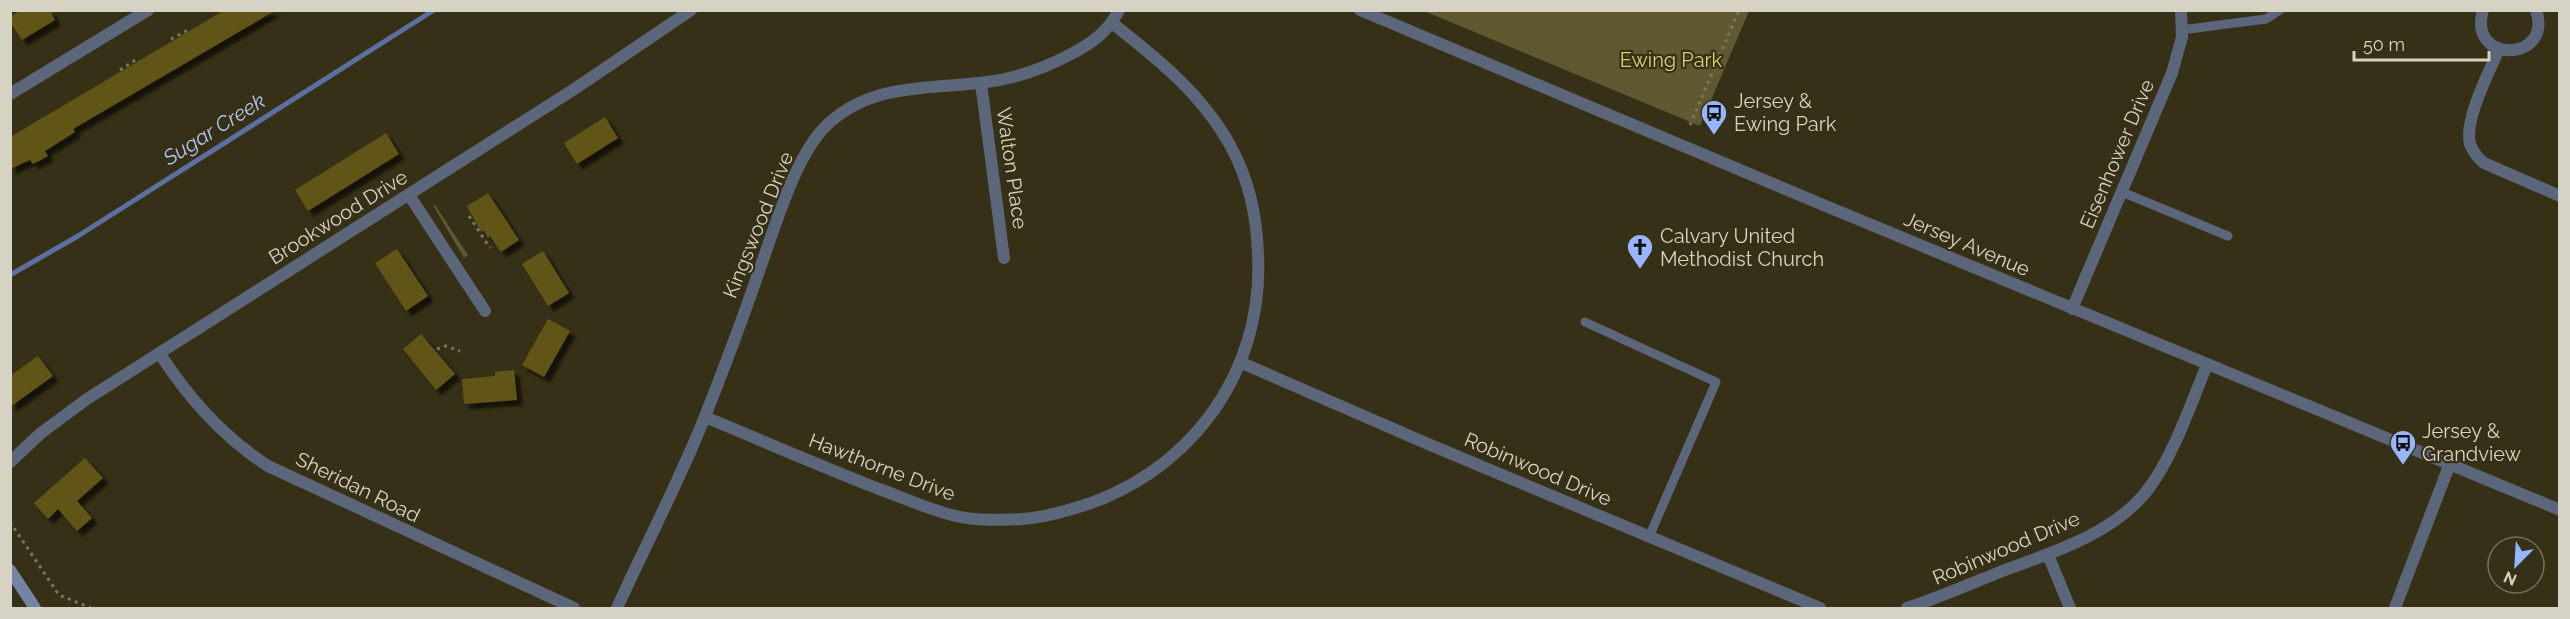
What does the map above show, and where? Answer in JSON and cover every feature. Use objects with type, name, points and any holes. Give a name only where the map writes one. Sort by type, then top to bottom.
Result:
[{"type":"main road","points":[[10,570],[35,609]]},
{"type":"street","points":[[10,94],[148,10]]},
{"type":"street","name":"Brookwood Drive","points":[[10,462],[35,438],[67,413],[409,195],[691,10]]},
{"type":"street","name":"Kingswood Drive","points":[[617,609],[705,417],[786,196],[804,159],[826,125],[847,107],[883,94],[909,88],[981,83],[1047,67],[1096,40],[1112,23],[1119,10]]},
{"type":"street","name":"Jersey Avenue","points":[[1360,10],[2072,309],[2559,510]]},
{"type":"street","name":"Eisenhower Drive","points":[[2072,309],[2172,73],[2180,50],[2181,10]]},
{"type":"street","points":[[2484,10],[2481,28],[2491,45],[2499,49],[2518,51],[2533,40],[2539,22],[2536,10]]},
{"type":"street","name":"Hawthorne Drive","points":[[705,417],[933,509],[977,519],[1044,517],[1092,504],[1114,495],[1174,456],[1204,425],[1242,363],[1253,324],[1259,273],[1257,220],[1241,170],[1231,148],[1198,98],[1169,70],[1112,23]]},
{"type":"street","points":[[2499,49],[2470,123],[2470,145],[2476,156],[2484,163],[2559,196]]},
{"type":"street","name":"Walton Place","points":[[981,83],[1004,258]]},
{"type":"street","points":[[409,195],[485,311]]},
{"type":"street","name":"Sheridan Road","points":[[160,354],[192,399],[215,424],[242,448],[268,466],[574,609]]},
{"type":"street","name":"Robinwood Drive","points":[[1242,363],[1820,609]]},
{"type":"street","name":"Robinwood Drive","points":[[1907,609],[2048,555],[2113,522],[2148,490],[2166,457],[2207,365]]},
{"type":"street","points":[[2395,609],[2449,466]]},
{"type":"street","points":[[2048,555],[2070,609]]},
{"type":"lane","points":[[2181,30],[2266,20],[2280,10]]},
{"type":"lane","points":[[2122,192],[2228,236]]},
{"type":"lane","points":[[1585,322],[1716,382],[1649,537]]},
{"type":"path","points":[[1690,125],[1739,10]]},
{"type":"path","points":[[171,39],[188,30],[189,32]]},
{"type":"path","points":[[120,70],[137,59],[138,61]]},
{"type":"path","points":[[469,216],[490,248]]},
{"type":"path","points":[[437,349],[446,346],[459,351]]},
{"type":"path","points":[[10,522],[59,595],[91,609]]},
{"type":"green space","name":"Ewing Park","points":[[1424,11],[1749,11],[1700,126]]},
{"type":"green space","points":[[433,205],[468,255],[464,258]]},
{"type":"building","points":[[21,10],[50,10],[55,20],[22,40],[10,22],[10,17]]},
{"type":"building","points":[[225,10],[276,10],[73,129],[75,132],[45,151],[48,156],[33,164],[30,160],[10,169],[10,137]]},
{"type":"building","points":[[605,117],[618,138],[577,164],[564,143]]},
{"type":"building","points":[[386,133],[399,154],[308,211],[295,190]]},
{"type":"building","points":[[488,193],[519,240],[501,252],[490,236],[488,238],[483,230],[481,232],[467,206]]},
{"type":"building","points":[[397,249],[428,296],[406,311],[375,263]]},
{"type":"building","points":[[543,251],[569,293],[548,306],[522,264]]},
{"type":"building","points":[[548,319],[570,331],[544,377],[522,365]]},
{"type":"building","points":[[421,334],[455,374],[436,390],[403,349]]},
{"type":"building","points":[[38,356],[53,376],[10,407],[10,376]]},
{"type":"building","points":[[514,370],[517,400],[464,404],[462,379],[495,376],[495,372]]},
{"type":"building","points":[[85,458],[103,478],[77,501],[92,518],[77,531],[58,509],[48,519],[34,503]]},
{"type":"waterway","name":"Sugar Creek","points":[[10,275],[78,236],[434,10]]},
{"type":"place","name":"Jersey & Ewing Park","points":[[1714,136]]},
{"type":"place","name":"Calvary United Methodist Church","points":[[1640,270]]},
{"type":"place","name":"Jersey & Grandview","points":[[2403,466]]}]
